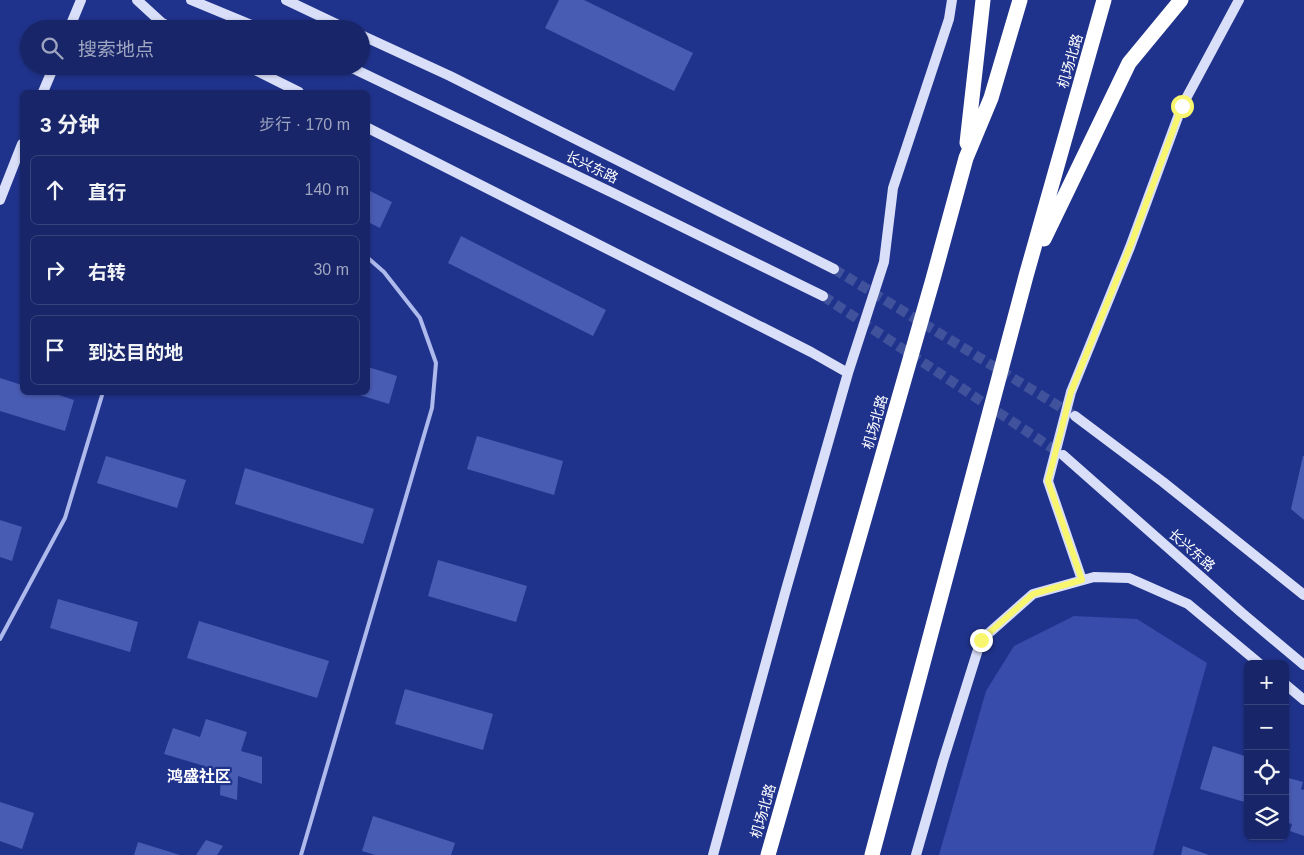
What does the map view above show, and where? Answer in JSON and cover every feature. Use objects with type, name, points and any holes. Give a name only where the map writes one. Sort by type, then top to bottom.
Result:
[{"type":"highway","points":[[966,158],[983,0]]},
{"type":"highway","name":"机场北路","points":[[768,855],[966,158],[991,98],[1020,0]]},
{"type":"highway","name":"机场北路","points":[[872,855],[1026,276],[1104,0]]},
{"type":"highway","points":[[1026,276],[1129,62],[1181,0]]},
{"type":"main road","points":[[73,20],[81,0]]},
{"type":"main road","points":[[137,0],[159,20]]},
{"type":"main road","points":[[191,0],[239,20]]},
{"type":"main road","points":[[286,0],[328,20]]},
{"type":"main road","points":[[713,855],[848,373],[884,262],[893,188],[949,19],[952,0]]},
{"type":"main road","points":[[1082,580],[1048,481],[1071,392],[1130,247],[1182,106],[1239,0]]},
{"type":"main road","name":"长兴东路","points":[[370,39],[450,76],[834,269]]},
{"type":"main road","points":[[45,90],[51,75]]},
{"type":"main road","points":[[265,75],[294,90]]},
{"type":"main road","name":"长兴东路","points":[[367,75],[823,296]]},
{"type":"main road","points":[[370,129],[811,352],[848,373]]},
{"type":"main road","points":[[0,200],[20,149]]},
{"type":"main road","points":[[1075,416],[1163,482],[1304,595]]},
{"type":"main road","name":"长兴东路","points":[[1063,455],[1242,613],[1304,665]]},
{"type":"main road","points":[[916,855],[981,640],[1033,594],[1094,577],[1130,578],[1188,604],[1255,660]]},
{"type":"main road","points":[[1289,687],[1304,700]]},
{"type":"lane","points":[[301,855],[432,408],[436,362],[420,318],[384,272],[370,260]]},
{"type":"lane","points":[[0,639],[65,518],[103,395]]},
{"type":"shaded area","points":[[1074,616],[1137,619],[1207,663],[1153,855],[939,855],[986,691],[1014,646]]},
{"type":"building","points":[[559,0],[584,0],[693,53],[674,91],[545,28]]},
{"type":"building","points":[[370,191],[392,202],[380,228],[370,223]]},
{"type":"building","points":[[461,236],[606,310],[593,336],[448,263]]},
{"type":"building","points":[[370,368],[397,376],[389,404],[360,395],[370,395]]},
{"type":"building","points":[[0,378],[20,384],[20,395],[58,395],[74,400],[65,431],[0,411]]},
{"type":"building","points":[[477,436],[563,461],[554,495],[467,469]]},
{"type":"building","points":[[106,456],[186,480],[177,508],[97,483]]},
{"type":"building","points":[[1304,456],[1304,520],[1291,509]]},
{"type":"building","points":[[245,468],[374,509],[363,544],[235,504]]},
{"type":"building","points":[[0,520],[22,527],[12,561],[0,557]]},
{"type":"building","points":[[438,560],[527,586],[516,622],[428,596]]},
{"type":"building","points":[[58,599],[138,622],[130,652],[50,628]]},
{"type":"building","points":[[199,621],[329,661],[317,698],[187,658]]},
{"type":"building","points":[[405,689],[493,714],[483,750],[395,724]]},
{"type":"building","points":[[206,719],[247,732],[241,751],[262,757],[262,784],[238,776],[237,800],[220,795],[221,771],[164,754],[173,728],[200,737]]},
{"type":"building","points":[[1213,746],[1244,756],[1244,802],[1200,789]]},
{"type":"building","points":[[1289,778],[1303,782],[1301,789],[1304,790],[1304,836],[1290,831],[1292,824],[1289,823]]},
{"type":"building","points":[[0,802],[34,813],[22,849],[0,841]]},
{"type":"building","points":[[373,816],[455,843],[451,855],[375,855],[362,851]]},
{"type":"building","points":[[206,840],[223,846],[217,855],[196,855]]},
{"type":"building","points":[[138,842],[180,855],[134,855]]},
{"type":"building","points":[[1183,846],[1209,855],[1181,855]]},
{"type":"tunnel","points":[[834,269],[1075,416]]},
{"type":"tunnel","points":[[823,296],[1061,454]]},
{"type":"district","name":"鸿盛社区","points":[[199,776]]},
{"type":"route","points":[[981,640],[1033,594],[1082,580],[1048,481],[1071,392],[1130,247],[1182,106]]}]
